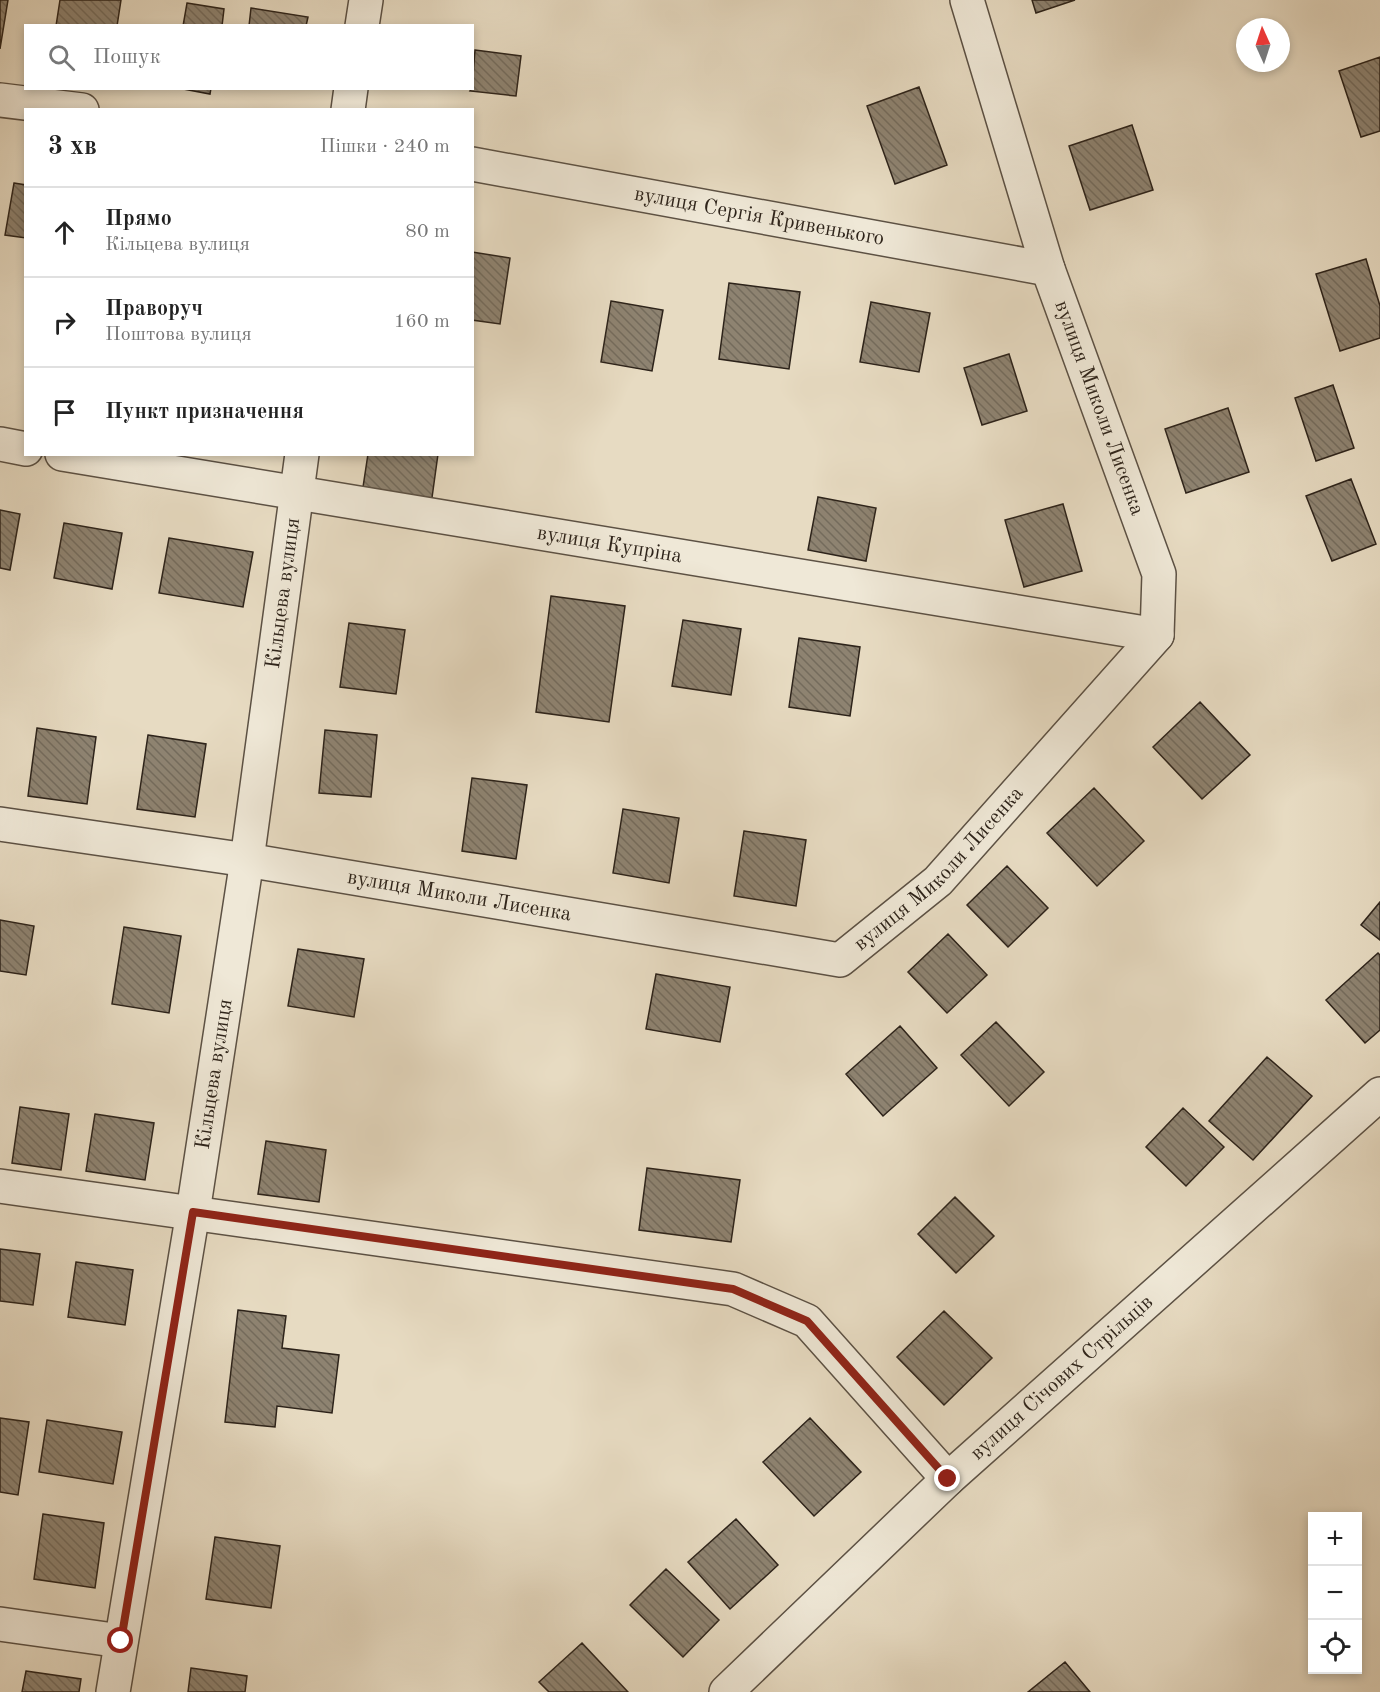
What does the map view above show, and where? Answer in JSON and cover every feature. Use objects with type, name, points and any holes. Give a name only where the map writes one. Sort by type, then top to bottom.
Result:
[{"type":"street","points":[[362,24],[366,0]]},
{"type":"street","name":"вулиця Миколи Лисенка","points":[[0,824],[246,860],[840,960],[938,881],[1157,635],[1159,574],[1048,269],[967,0]]},
{"type":"street","points":[[348,108],[351,90]]},
{"type":"street","points":[[0,100],[66,108]]},
{"type":"street","name":"вулиця Сергія Кривенького","points":[[474,164],[1048,269]]},
{"type":"street","points":[[0,444],[24,448]]},
{"type":"street","name":"вулиця Купріна","points":[[74,456],[1157,635]]},
{"type":"street","name":"Кільцева вулиця","points":[[112,1692],[193,1212],[246,860],[302,456]]},
{"type":"street","name":"вулиця Січових Стрільців","points":[[726,1692],[948,1479],[1380,1094]]},
{"type":"street","points":[[0,1186],[733,1289],[807,1321],[948,1479]]},
{"type":"street","points":[[0,1624],[121,1641]]},
{"type":"building","points":[[0,0],[8,0],[0,49]]},
{"type":"building","points":[[60,0],[121,0],[117,24],[56,24]]},
{"type":"building","points":[[1032,0],[1075,0],[1036,13]]},
{"type":"building","points":[[187,3],[224,9],[222,24],[183,24]]},
{"type":"building","points":[[251,8],[308,17],[306,24],[249,24]]},
{"type":"building","points":[[475,50],[521,56],[516,96],[470,91],[474,90]]},
{"type":"building","points":[[1380,57],[1380,131],[1361,137],[1339,71]]},
{"type":"building","points":[[919,87],[947,165],[895,184],[867,106]]},
{"type":"building","points":[[189,90],[211,90],[210,94]]},
{"type":"building","points":[[1132,125],[1153,190],[1090,210],[1069,146]]},
{"type":"building","points":[[14,183],[24,185],[24,238],[5,235]]},
{"type":"building","points":[[474,252],[510,258],[500,324],[474,320]]},
{"type":"building","points":[[1366,259],[1380,306],[1380,338],[1340,351],[1316,274]]},
{"type":"building","points":[[729,283],[800,292],[789,369],[719,359]]},
{"type":"building","points":[[611,301],[663,310],[652,371],[601,362]]},
{"type":"building","points":[[871,302],[930,313],[919,372],[860,362]]},
{"type":"building","points":[[1009,354],[1027,411],[982,425],[964,368]]},
{"type":"building","points":[[1333,385],[1354,448],[1316,461],[1295,398]]},
{"type":"building","points":[[1228,408],[1249,472],[1186,493],[1165,429]]},
{"type":"building","points":[[368,456],[438,456],[431,505],[362,494]]},
{"type":"building","points":[[1351,479],[1376,544],[1332,561],[1306,496]]},
{"type":"building","points":[[818,497],[876,508],[866,561],[808,550]]},
{"type":"building","points":[[1063,504],[1082,571],[1024,587],[1005,520]]},
{"type":"building","points":[[0,510],[20,514],[10,570],[0,568]]},
{"type":"building","points":[[64,523],[122,533],[112,589],[54,578]]},
{"type":"building","points":[[169,538],[253,552],[243,607],[159,593]]},
{"type":"building","points":[[551,596],[625,606],[609,722],[536,712]]},
{"type":"building","points":[[683,620],[741,629],[731,695],[672,686]]},
{"type":"building","points":[[349,623],[405,630],[396,694],[340,687]]},
{"type":"building","points":[[799,638],[860,647],[850,716],[789,707]]},
{"type":"building","points":[[1200,702],[1250,755],[1202,799],[1153,747]]},
{"type":"building","points":[[37,728],[96,737],[87,804],[28,796]]},
{"type":"building","points":[[325,730],[377,735],[371,797],[319,793]]},
{"type":"building","points":[[148,735],[206,744],[195,817],[137,809]]},
{"type":"building","points":[[472,778],[527,785],[516,859],[462,851]]},
{"type":"building","points":[[1094,788],[1144,841],[1097,886],[1047,833]]},
{"type":"building","points":[[623,809],[679,818],[669,883],[613,873]]},
{"type":"building","points":[[744,831],[806,840],[796,906],[734,896]]},
{"type":"building","points":[[1007,866],[1048,908],[1008,947],[967,905]]},
{"type":"building","points":[[1380,902],[1380,940],[1361,925]]},
{"type":"building","points":[[0,920],[34,926],[26,975],[0,971]]},
{"type":"building","points":[[124,927],[181,936],[169,1013],[112,1004]]},
{"type":"building","points":[[948,934],[987,975],[947,1013],[908,972]]},
{"type":"building","points":[[298,949],[364,959],[354,1017],[288,1006]]},
{"type":"building","points":[[1378,953],[1380,955],[1380,1030],[1365,1043],[1326,1000]]},
{"type":"building","points":[[656,974],[730,987],[720,1042],[646,1029]]},
{"type":"building","points":[[996,1022],[1044,1072],[1009,1106],[961,1055]]},
{"type":"building","points":[[900,1026],[937,1068],[883,1116],[846,1074]]},
{"type":"building","points":[[1267,1057],[1312,1096],[1253,1160],[1209,1121]]},
{"type":"building","points":[[20,1107],[69,1114],[61,1170],[12,1163]]},
{"type":"building","points":[[1183,1108],[1224,1147],[1186,1186],[1146,1147]]},
{"type":"building","points":[[95,1114],[154,1123],[145,1180],[86,1171]]},
{"type":"building","points":[[266,1141],[326,1150],[319,1202],[258,1194]]},
{"type":"building","points":[[647,1168],[740,1180],[731,1242],[639,1230]]},
{"type":"building","points":[[955,1197],[994,1236],[956,1273],[918,1234]]},
{"type":"building","points":[[0,1249],[40,1254],[33,1305],[0,1301]]},
{"type":"building","points":[[76,1262],[133,1270],[125,1325],[68,1317]]},
{"type":"building","points":[[238,1310],[286,1316],[282,1348],[339,1355],[332,1413],[277,1406],[275,1427],[225,1422]]},
{"type":"building","points":[[944,1311],[992,1358],[944,1405],[897,1357]]},
{"type":"building","points":[[0,1418],[29,1422],[18,1495],[0,1492]]},
{"type":"building","points":[[810,1418],[861,1472],[814,1516],[763,1462]]},
{"type":"building","points":[[47,1420],[122,1432],[113,1484],[39,1472]]},
{"type":"building","points":[[43,1514],[104,1523],[95,1588],[34,1579]]},
{"type":"building","points":[[736,1519],[778,1565],[730,1609],[688,1562]]},
{"type":"building","points":[[215,1537],[280,1546],[271,1608],[206,1599]]},
{"type":"building","points":[[666,1569],[719,1620],[683,1657],[630,1605]]},
{"type":"building","points":[[582,1643],[628,1692],[549,1692],[539,1682]]},
{"type":"building","points":[[1065,1662],[1090,1692],[1028,1692]]},
{"type":"building","points":[[191,1668],[247,1676],[245,1692],[188,1692]]},
{"type":"building","points":[[26,1671],[81,1679],[79,1692],[22,1692]]},
{"type":"route","points":[[121,1641],[193,1212],[733,1289],[807,1321],[948,1479]]}]
